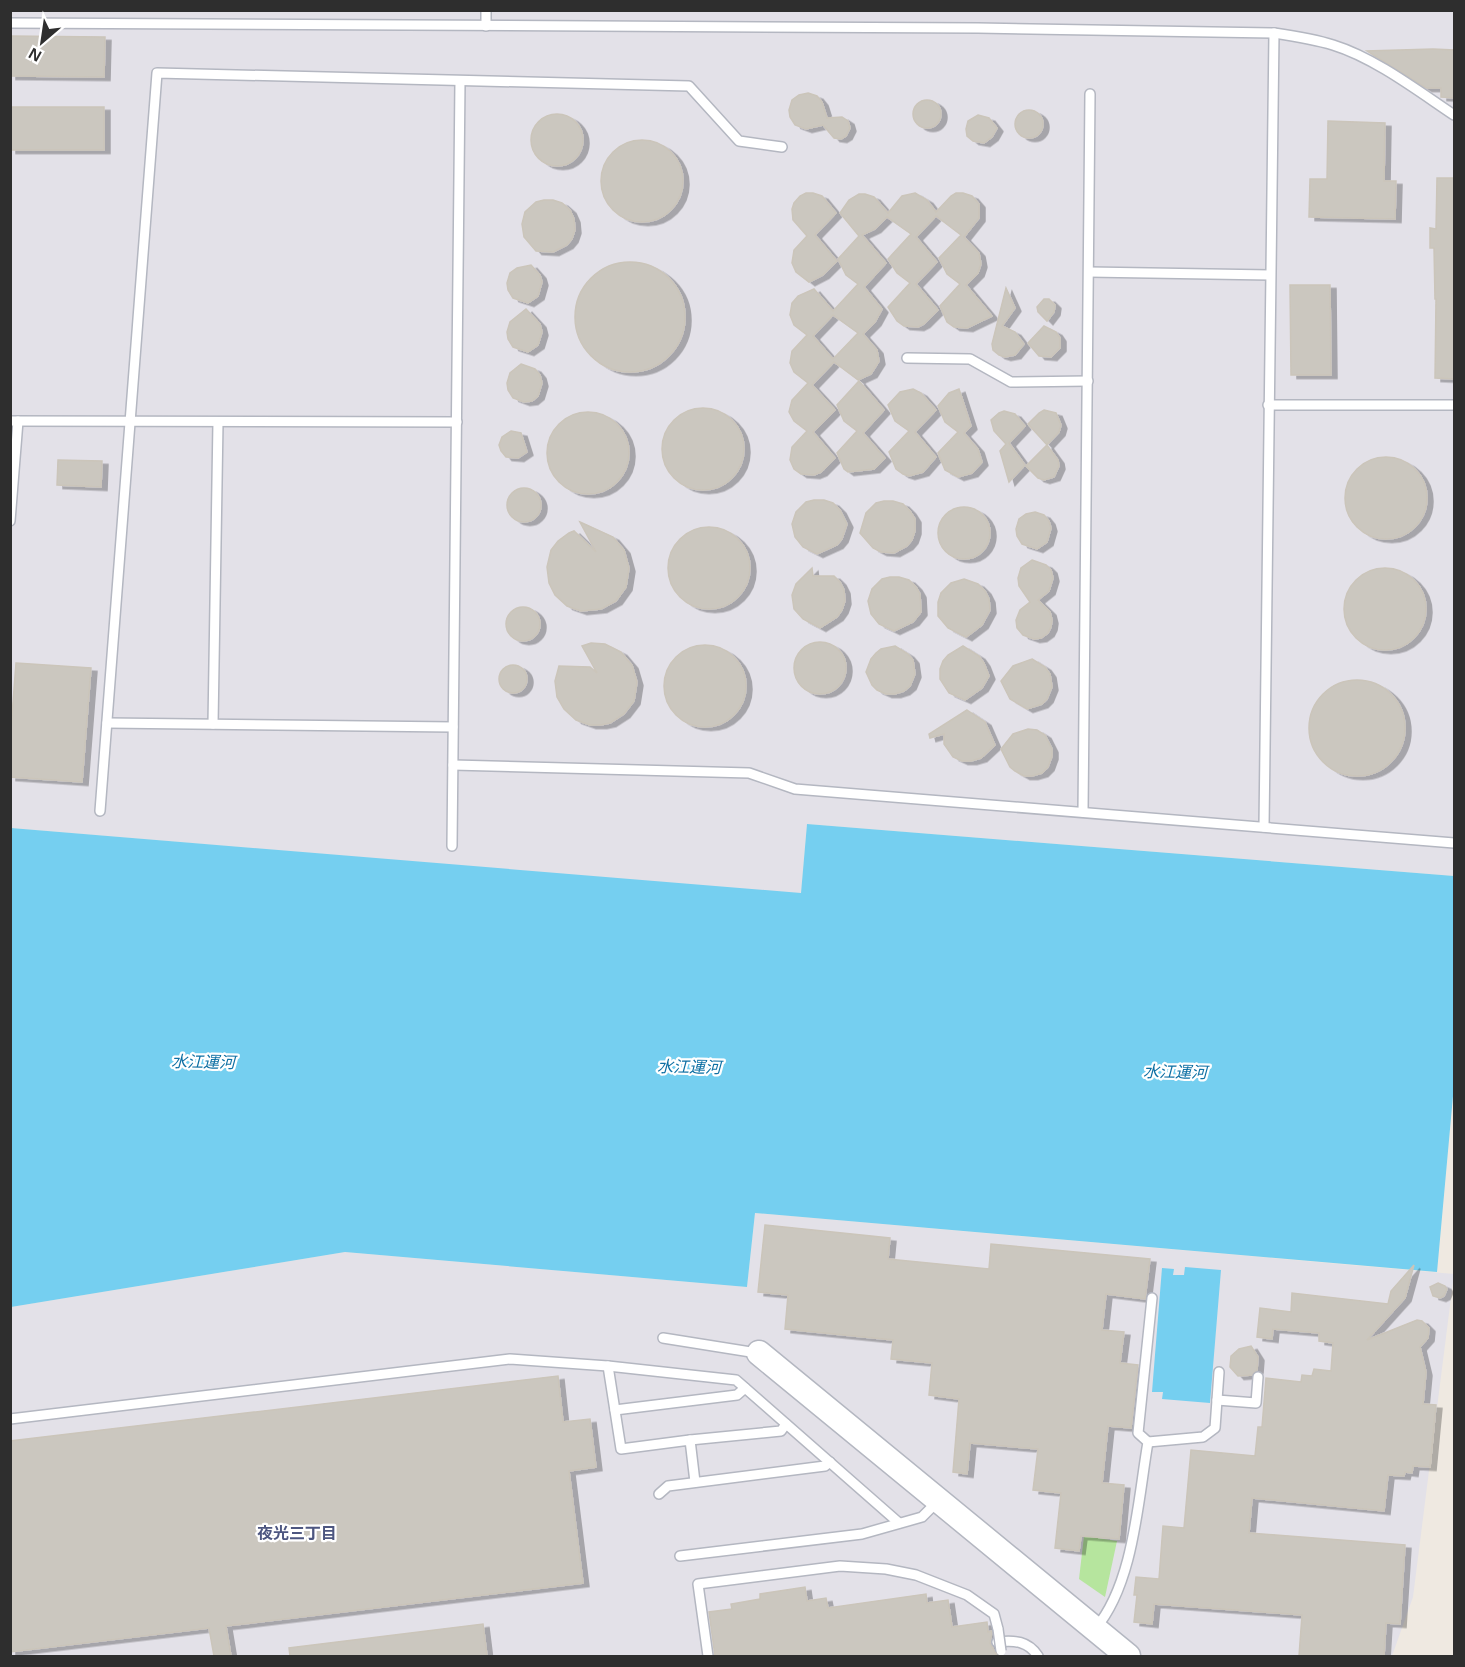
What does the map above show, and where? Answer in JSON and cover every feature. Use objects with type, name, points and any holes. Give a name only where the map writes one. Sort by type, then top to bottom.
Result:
[{"type":"street","points":[[759,1353],[1128,1656]]},
{"type":"lane","points":[[486,10],[486,26]]},
{"type":"lane","points":[[10,23],[966,28],[1274,33],[1304,37],[1355,53],[1455,115]]},
{"type":"lane","points":[[1264,827],[1274,33]]},
{"type":"lane","points":[[100,811],[157,73],[689,86],[739,141],[782,147]]},
{"type":"lane","points":[[452,846],[460,81]]},
{"type":"lane","points":[[1083,812],[1090,94]]},
{"type":"lane","points":[[1089,272],[1270,275]]},
{"type":"lane","points":[[907,358],[970,359],[1011,382],[1088,381]]},
{"type":"lane","points":[[1268,405],[1455,405]]},
{"type":"lane","points":[[10,520],[14,421],[457,422]]},
{"type":"lane","points":[[213,724],[218,422]]},
{"type":"lane","points":[[107,723],[453,727]]},
{"type":"lane","points":[[453,765],[749,773],[795,789],[1455,843]]},
{"type":"lane","points":[[1152,1298],[1138,1433],[1148,1442],[1203,1437],[1215,1428],[1219,1371]]},
{"type":"lane","points":[[663,1338],[759,1353]]},
{"type":"lane","points":[[10,1419],[510,1359],[608,1366],[736,1380],[899,1523]]},
{"type":"lane","points":[[608,1366],[621,1449],[782,1431],[786,1424]]},
{"type":"lane","points":[[1217,1400],[1256,1403],[1258,1377]]},
{"type":"lane","points":[[615,1410],[737,1395],[745,1388]]},
{"type":"lane","points":[[690,1440],[695,1482]]},
{"type":"lane","points":[[1095,1629],[1107,1616],[1122,1579],[1137,1517],[1148,1442]]},
{"type":"lane","points":[[659,1494],[668,1486],[825,1466],[830,1462]]},
{"type":"lane","points":[[680,1556],[862,1533],[922,1517],[939,1500]]},
{"type":"lane","points":[[708,1656],[698,1584],[840,1566],[886,1569],[916,1575],[967,1595],[994,1614],[1000,1650]]},
{"type":"lane","points":[[1000,1650],[1012,1640],[1025,1643],[1038,1656]]},
{"type":"shaded area","points":[[11,11],[1454,11],[1454,876],[807,824],[801,894],[11,828]]},
{"type":"shaded area","points":[[755,1213],[1454,1274],[1413,1597],[1392,1656],[11,1656],[11,1307],[345,1252],[747,1287]]},
{"type":"green space","points":[[1084,1536],[1117,1541],[1105,1597],[1079,1579]]},
{"type":"water","name":"水江運河","points":[[807,824],[1454,876],[1454,1085],[1437,1272],[755,1213],[747,1287],[345,1252],[11,1307],[11,828],[801,893]]},
{"type":"water","points":[[1185,1267],[1221,1270],[1210,1403],[1162,1399],[1163,1392],[1152,1392],[1162,1268],[1174,1269],[1173,1275],[1184,1275]]},
{"type":"building","points":[[10,36],[105,37],[104,77],[10,76]]},
{"type":"building","points":[[1455,50],[1455,98],[1441,97],[1441,88],[1426,88],[1367,51]]},
{"type":"building","points":[[808,93],[817,96],[822,102],[827,118],[842,117],[848,121],[850,128],[846,136],[841,139],[834,138],[823,125],[806,129],[795,125],[789,110],[792,100]]},
{"type":"building","points":[[927,100],[937,104],[941,114],[937,124],[927,128],[917,124],[913,114],[917,104]]},
{"type":"building","points":[[10,107],[104,107],[104,150],[10,150]]},
{"type":"building","points":[[1029,110],[1039,114],[1043,124],[1039,134],[1029,138],[1019,134],[1015,124],[1019,114]]},
{"type":"building","points":[[552,114],[562,114],[576,121],[583,140],[576,159],[562,166],[552,166],[542,162],[535,155],[531,145],[531,135],[535,125],[542,118]]},
{"type":"building","points":[[978,115],[989,118],[997,128],[992,137],[984,143],[973,141],[967,136],[968,121]]},
{"type":"building","points":[[1328,121],[1385,123],[1384,181],[1396,181],[1395,219],[1309,217],[1310,179],[1327,179]]},
{"type":"building","points":[[642,140],[658,143],[671,152],[680,165],[683,181],[680,197],[671,210],[658,219],[642,222],[626,219],[613,210],[604,197],[601,181],[604,165],[613,152],[626,143]]},
{"type":"building","points":[[1437,178],[1455,178],[1455,379],[1435,378],[1436,299],[1434,248],[1430,248],[1430,228],[1436,229]]},
{"type":"building","points":[[806,193],[822,196],[836,213],[815,235],[837,261],[823,275],[809,282],[796,272],[792,263],[794,250],[807,236],[793,220],[792,209],[800,196]]},
{"type":"building","points":[[915,193],[927,200],[936,212],[956,193],[972,196],[979,204],[979,218],[964,237],[979,253],[981,264],[978,273],[966,285],[992,316],[967,328],[954,327],[947,322],[940,306],[960,284],[947,274],[939,258],[961,235],[936,216],[916,237],[937,262],[916,284],[938,310],[918,327],[904,326],[897,321],[888,307],[910,283],[897,273],[888,259],[911,234],[887,217],[875,229],[862,235],[886,263],[864,287],[882,309],[875,322],[863,334],[877,350],[879,361],[871,374],[858,380],[834,362],[812,385],[835,410],[813,432],[835,458],[821,472],[814,475],[801,474],[794,469],[790,460],[792,447],[807,431],[794,421],[789,412],[792,400],[808,383],[794,372],[790,363],[792,351],[807,335],[794,325],[790,315],[792,303],[798,296],[814,289],[833,311],[858,284],[846,275],[838,259],[859,236],[840,213],[849,200],[859,194],[874,197],[888,213],[902,196]],"holes":[[[833,315],[858,333],[833,359],[813,336]]]},
{"type":"building","points":[[544,200],[562,203],[570,210],[574,219],[575,230],[572,239],[567,245],[553,252],[536,251],[524,237],[522,224],[525,212],[536,202]]},
{"type":"building","points":[[630,262],[651,266],[669,278],[681,296],[685,317],[681,338],[669,356],[651,368],[630,372],[609,368],[591,356],[579,338],[575,317],[579,296],[591,278],[609,266]]},
{"type":"building","points":[[531,265],[540,275],[542,282],[538,296],[528,303],[513,298],[507,283],[510,273],[517,268]]},
{"type":"building","points":[[1290,285],[1330,285],[1331,375],[1291,375]]},
{"type":"building","points":[[1006,288],[1015,308],[1002,326],[1015,332],[1024,344],[1015,355],[1005,357],[993,350],[992,344]]},
{"type":"building","points":[[1044,299],[1049,299],[1055,305],[1054,312],[1047,321],[1038,312],[1037,307]]},
{"type":"building","points":[[526,309],[540,324],[542,332],[538,345],[528,352],[513,347],[507,332],[510,322]]},
{"type":"building","points":[[1044,326],[1056,332],[1060,338],[1060,348],[1051,357],[1039,356],[1028,343]]},
{"type":"building","points":[[521,364],[535,369],[540,375],[542,383],[538,396],[532,401],[524,402],[513,398],[508,390],[507,383],[510,373]]},
{"type":"building","points":[[859,381],[884,410],[863,433],[885,458],[874,469],[848,472],[844,469],[837,453],[857,431],[844,421],[837,405]]},
{"type":"building","points":[[913,389],[921,393],[936,410],[915,432],[936,457],[923,472],[909,476],[896,469],[889,452],[909,431],[895,421],[888,405],[900,392]]},
{"type":"building","points":[[959,389],[971,426],[964,433],[978,449],[982,462],[972,473],[958,477],[945,470],[938,453],[958,432],[945,422],[938,406],[949,393]]},
{"type":"building","points":[[703,408],[719,411],[732,420],[741,433],[744,449],[741,465],[732,478],[719,487],[703,490],[687,487],[674,478],[665,465],[662,449],[665,433],[674,420],[687,411]]},
{"type":"building","points":[[1044,410],[1056,413],[1061,425],[1059,432],[1047,445],[1028,424]]},
{"type":"building","points":[[1004,411],[1015,414],[1025,426],[1009,443],[1025,465],[1009,482],[1000,451],[1006,444],[994,431],[991,420]]},
{"type":"building","points":[[588,412],[604,415],[617,424],[626,437],[629,453],[626,469],[617,482],[604,491],[588,494],[572,491],[559,482],[550,469],[547,453],[550,437],[559,424],[572,415]]},
{"type":"building","points":[[511,431],[521,433],[527,452],[518,458],[506,457],[499,445],[502,437]]},
{"type":"building","points":[[1047,445],[1058,460],[1059,466],[1054,477],[1044,480],[1038,478],[1026,466]]},
{"type":"building","points":[[1386,457],[1402,460],[1415,469],[1424,482],[1427,498],[1424,514],[1415,527],[1402,536],[1386,539],[1370,536],[1357,527],[1348,514],[1345,498],[1348,482],[1357,469],[1370,460]]},
{"type":"building","points":[[58,460],[102,461],[101,487],[57,485]]},
{"type":"building","points":[[524,488],[536,493],[541,505],[536,517],[524,522],[512,517],[507,505],[512,493]]},
{"type":"building","points":[[814,500],[833,503],[840,510],[847,524],[842,539],[837,545],[817,554],[803,547],[795,537],[792,524],[796,512],[806,502]]},
{"type":"building","points":[[884,501],[903,504],[915,519],[912,540],[907,546],[894,553],[881,552],[873,548],[860,533],[866,513],[876,503]]},
{"type":"building","points":[[964,507],[974,509],[982,515],[988,523],[990,533],[988,543],[982,551],[974,557],[964,559],[954,557],[946,551],[940,543],[938,533],[940,523],[946,515],[954,509]]},
{"type":"building","points":[[1035,512],[1044,515],[1051,528],[1047,542],[1037,549],[1022,544],[1016,529],[1019,519]]},
{"type":"building","points":[[580,522],[613,537],[624,550],[629,568],[626,587],[616,601],[601,609],[581,611],[567,606],[555,595],[549,583],[547,567],[551,550],[569,533],[574,531],[596,552]]},
{"type":"building","points":[[709,527],[725,530],[738,539],[747,552],[750,568],[747,584],[738,597],[725,606],[709,609],[693,606],[680,597],[671,584],[668,568],[671,552],[680,539],[693,530]]},
{"type":"building","points":[[1032,560],[1046,565],[1051,570],[1053,578],[1049,591],[1038,600],[1050,612],[1051,627],[1048,633],[1041,638],[1034,639],[1023,635],[1017,628],[1016,620],[1020,610],[1030,602],[1019,586],[1018,578],[1021,568]]},
{"type":"building","points":[[812,568],[813,576],[834,576],[844,590],[845,601],[842,610],[837,617],[820,628],[803,619],[794,609],[792,595],[796,584]]},
{"type":"building","points":[[1385,568],[1401,571],[1414,580],[1423,593],[1426,609],[1423,625],[1414,638],[1401,647],[1385,650],[1369,647],[1356,638],[1347,625],[1344,609],[1347,593],[1356,580],[1369,571]]},
{"type":"building","points":[[890,577],[909,580],[920,594],[921,612],[913,622],[894,631],[879,624],[871,614],[868,601],[872,589],[882,579]]},
{"type":"building","points":[[964,579],[978,584],[985,591],[989,599],[990,610],[982,625],[966,637],[948,628],[938,616],[938,602],[941,593],[951,583]]},
{"type":"building","points":[[523,607],[535,612],[540,624],[535,636],[523,641],[511,636],[506,624],[511,612]]},
{"type":"building","points":[[815,642],[825,642],[839,649],[846,668],[839,687],[825,694],[815,694],[805,690],[798,683],[794,673],[794,663],[798,653],[805,646]]},
{"type":"building","points":[[591,643],[605,644],[621,652],[632,665],[637,682],[634,701],[624,714],[610,723],[601,725],[590,725],[576,720],[564,709],[557,697],[555,681],[559,666],[590,667],[597,673],[582,646]]},
{"type":"building","points":[[705,645],[721,648],[734,657],[743,670],[746,686],[743,702],[734,715],[721,724],[705,727],[689,724],[676,715],[667,702],[664,686],[667,670],[676,657],[689,648]]},
{"type":"building","points":[[895,646],[913,660],[915,674],[910,686],[904,691],[886,694],[872,685],[866,672],[876,653],[881,649]]},
{"type":"building","points":[[963,646],[979,656],[989,676],[982,688],[965,700],[949,693],[940,679],[943,661]]},
{"type":"building","points":[[1032,659],[1045,667],[1050,674],[1052,687],[1042,704],[1027,709],[1010,699],[1001,681],[1013,666]]},
{"type":"building","points":[[16,663],[91,668],[82,782],[10,777],[10,742]]},
{"type":"building","points":[[513,665],[523,669],[527,679],[523,689],[513,693],[503,689],[499,679],[503,669]]},
{"type":"building","points":[[1357,680],[1375,683],[1391,694],[1402,710],[1405,728],[1402,746],[1391,762],[1375,773],[1357,776],[1339,773],[1323,762],[1312,746],[1309,728],[1312,710],[1323,694],[1339,683]]},
{"type":"building","points":[[967,710],[985,722],[995,745],[981,758],[962,761],[953,757],[944,744],[944,734],[930,738],[929,734]]},
{"type":"building","points":[[1028,729],[1037,730],[1045,735],[1052,749],[1052,756],[1048,767],[1042,773],[1024,776],[1010,767],[1001,749],[1013,734]]},
{"type":"building","points":[[765,1225],[890,1238],[888,1259],[989,1269],[991,1244],[1150,1259],[1145,1299],[1106,1294],[1102,1330],[1124,1332],[1120,1363],[1138,1365],[1131,1428],[1108,1426],[1102,1483],[1124,1485],[1119,1539],[1081,1536],[1079,1551],[1055,1548],[1061,1493],[1033,1490],[1038,1449],[970,1443],[967,1474],[953,1472],[959,1399],[929,1395],[932,1363],[891,1359],[893,1340],[785,1329],[788,1295],[758,1292]]},
{"type":"building","points":[[1414,1265],[1405,1298],[1367,1340],[1417,1320],[1422,1321],[1429,1328],[1428,1338],[1420,1347],[1426,1372],[1423,1404],[1436,1405],[1430,1467],[1413,1466],[1412,1473],[1405,1472],[1404,1476],[1388,1475],[1384,1511],[1252,1498],[1249,1533],[1405,1545],[1400,1624],[1386,1623],[1384,1656],[1299,1656],[1302,1615],[1154,1604],[1152,1624],[1134,1622],[1136,1577],[1159,1579],[1163,1526],[1184,1528],[1191,1450],[1255,1456],[1258,1427],[1262,1427],[1266,1378],[1301,1382],[1302,1375],[1312,1376],[1314,1369],[1331,1371],[1333,1343],[1319,1341],[1319,1333],[1273,1329],[1272,1339],[1257,1337],[1260,1308],[1291,1312],[1292,1293],[1388,1304],[1391,1291]]},
{"type":"building","points":[[1438,1283],[1447,1289],[1444,1296],[1440,1298],[1433,1296],[1430,1287]]},
{"type":"building","points":[[1251,1346],[1258,1357],[1257,1370],[1252,1375],[1238,1376],[1230,1367],[1231,1356],[1239,1349]]},
{"type":"building","points":[[558,1376],[563,1422],[590,1419],[596,1467],[569,1471],[583,1583],[226,1626],[231,1656],[214,1656],[209,1628],[10,1652],[10,1441]]},
{"type":"building","points":[[805,1587],[807,1601],[826,1598],[828,1608],[926,1594],[927,1603],[948,1600],[952,1627],[987,1622],[988,1632],[992,1631],[990,1643],[997,1656],[715,1656],[709,1612],[732,1609],[731,1604],[760,1599],[760,1594]]},
{"type":"building","points":[[483,1624],[487,1656],[290,1656],[289,1648]]},
{"type":"district","name":"夜光三丁目","points":[[297,1533]]}]
